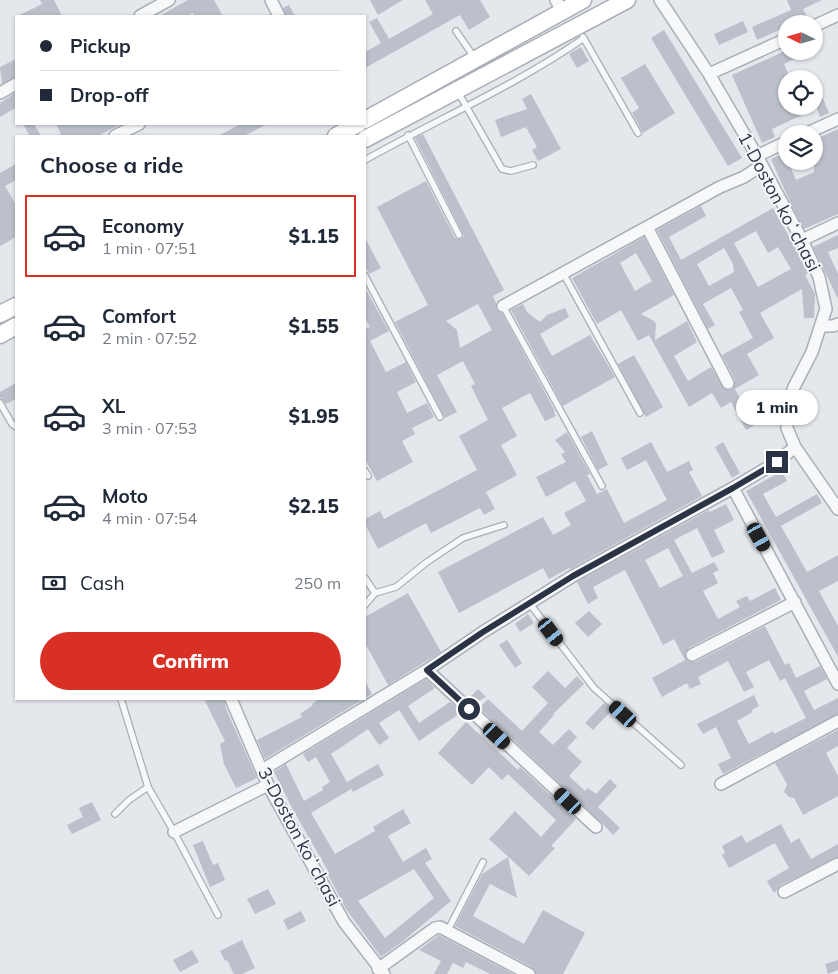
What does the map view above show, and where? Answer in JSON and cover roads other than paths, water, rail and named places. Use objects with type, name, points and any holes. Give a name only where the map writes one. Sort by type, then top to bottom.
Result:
[{"type":"main road","points":[[366,119],[476,59],[559,5],[584,0]]},
{"type":"main road","points":[[366,138],[457,90],[581,32],[627,0]]},
{"type":"main road","points":[[338,135],[356,125]]},
{"type":"main road","points":[[0,314],[15,306]]},
{"type":"main road","points":[[0,335],[15,327]]},
{"type":"street","points":[[142,15],[169,0]]},
{"type":"street","points":[[271,0],[278,15]]},
{"type":"street","name":"1-Doston koʻchasi","points":[[660,0],[760,160],[819,277],[826,309],[812,352],[794,387],[787,406],[787,428],[795,446],[838,509]]},
{"type":"street","points":[[823,22],[838,15]]},
{"type":"street","points":[[708,74],[778,43]]},
{"type":"street","points":[[0,93],[15,85]]},
{"type":"street","points":[[823,126],[838,119]]},
{"type":"street","points":[[117,135],[137,125]]},
{"type":"street","points":[[503,306],[720,187],[744,177],[760,160],[778,148]]},
{"type":"street","points":[[802,240],[838,224]]},
{"type":"street","points":[[646,227],[728,383]]},
{"type":"street","points":[[821,326],[836,329]]},
{"type":"street","points":[[262,770],[427,670],[483,632],[573,576],[777,462],[795,446]]},
{"type":"street","points":[[733,488],[838,684]]},
{"type":"street","points":[[692,655],[795,602]]},
{"type":"street","points":[[427,670],[596,827]]},
{"type":"street","name":"3-Doston koʻchasi","points":[[231,700],[268,784],[344,922],[381,972],[434,928],[440,927],[448,930]]},
{"type":"street","points":[[721,784],[838,721]]},
{"type":"street","points":[[174,832],[268,784]]},
{"type":"street","points":[[784,892],[838,864]]},
{"type":"street","points":[[448,930],[529,974]]},
{"type":"lane","points":[[456,31],[476,59]]},
{"type":"lane","points":[[366,159],[408,135],[466,108],[564,52],[581,32],[638,133]]},
{"type":"lane","points":[[457,90],[502,169],[511,171],[533,165]]},
{"type":"lane","points":[[408,135],[459,235]]},
{"type":"lane","points":[[563,273],[640,413]]},
{"type":"lane","points":[[366,278],[440,417]]},
{"type":"lane","points":[[503,306],[602,486]]},
{"type":"lane","points":[[0,403],[15,426]]},
{"type":"lane","points":[[366,603],[375,593],[396,587],[427,562],[463,538],[504,525]]},
{"type":"lane","points":[[366,580],[375,593]]},
{"type":"lane","points":[[530,604],[594,688],[681,765]]},
{"type":"lane","points":[[122,700],[148,787],[218,915]]},
{"type":"lane","points":[[115,814],[129,800],[148,787]]},
{"type":"lane","points":[[448,930],[483,862]]}]
